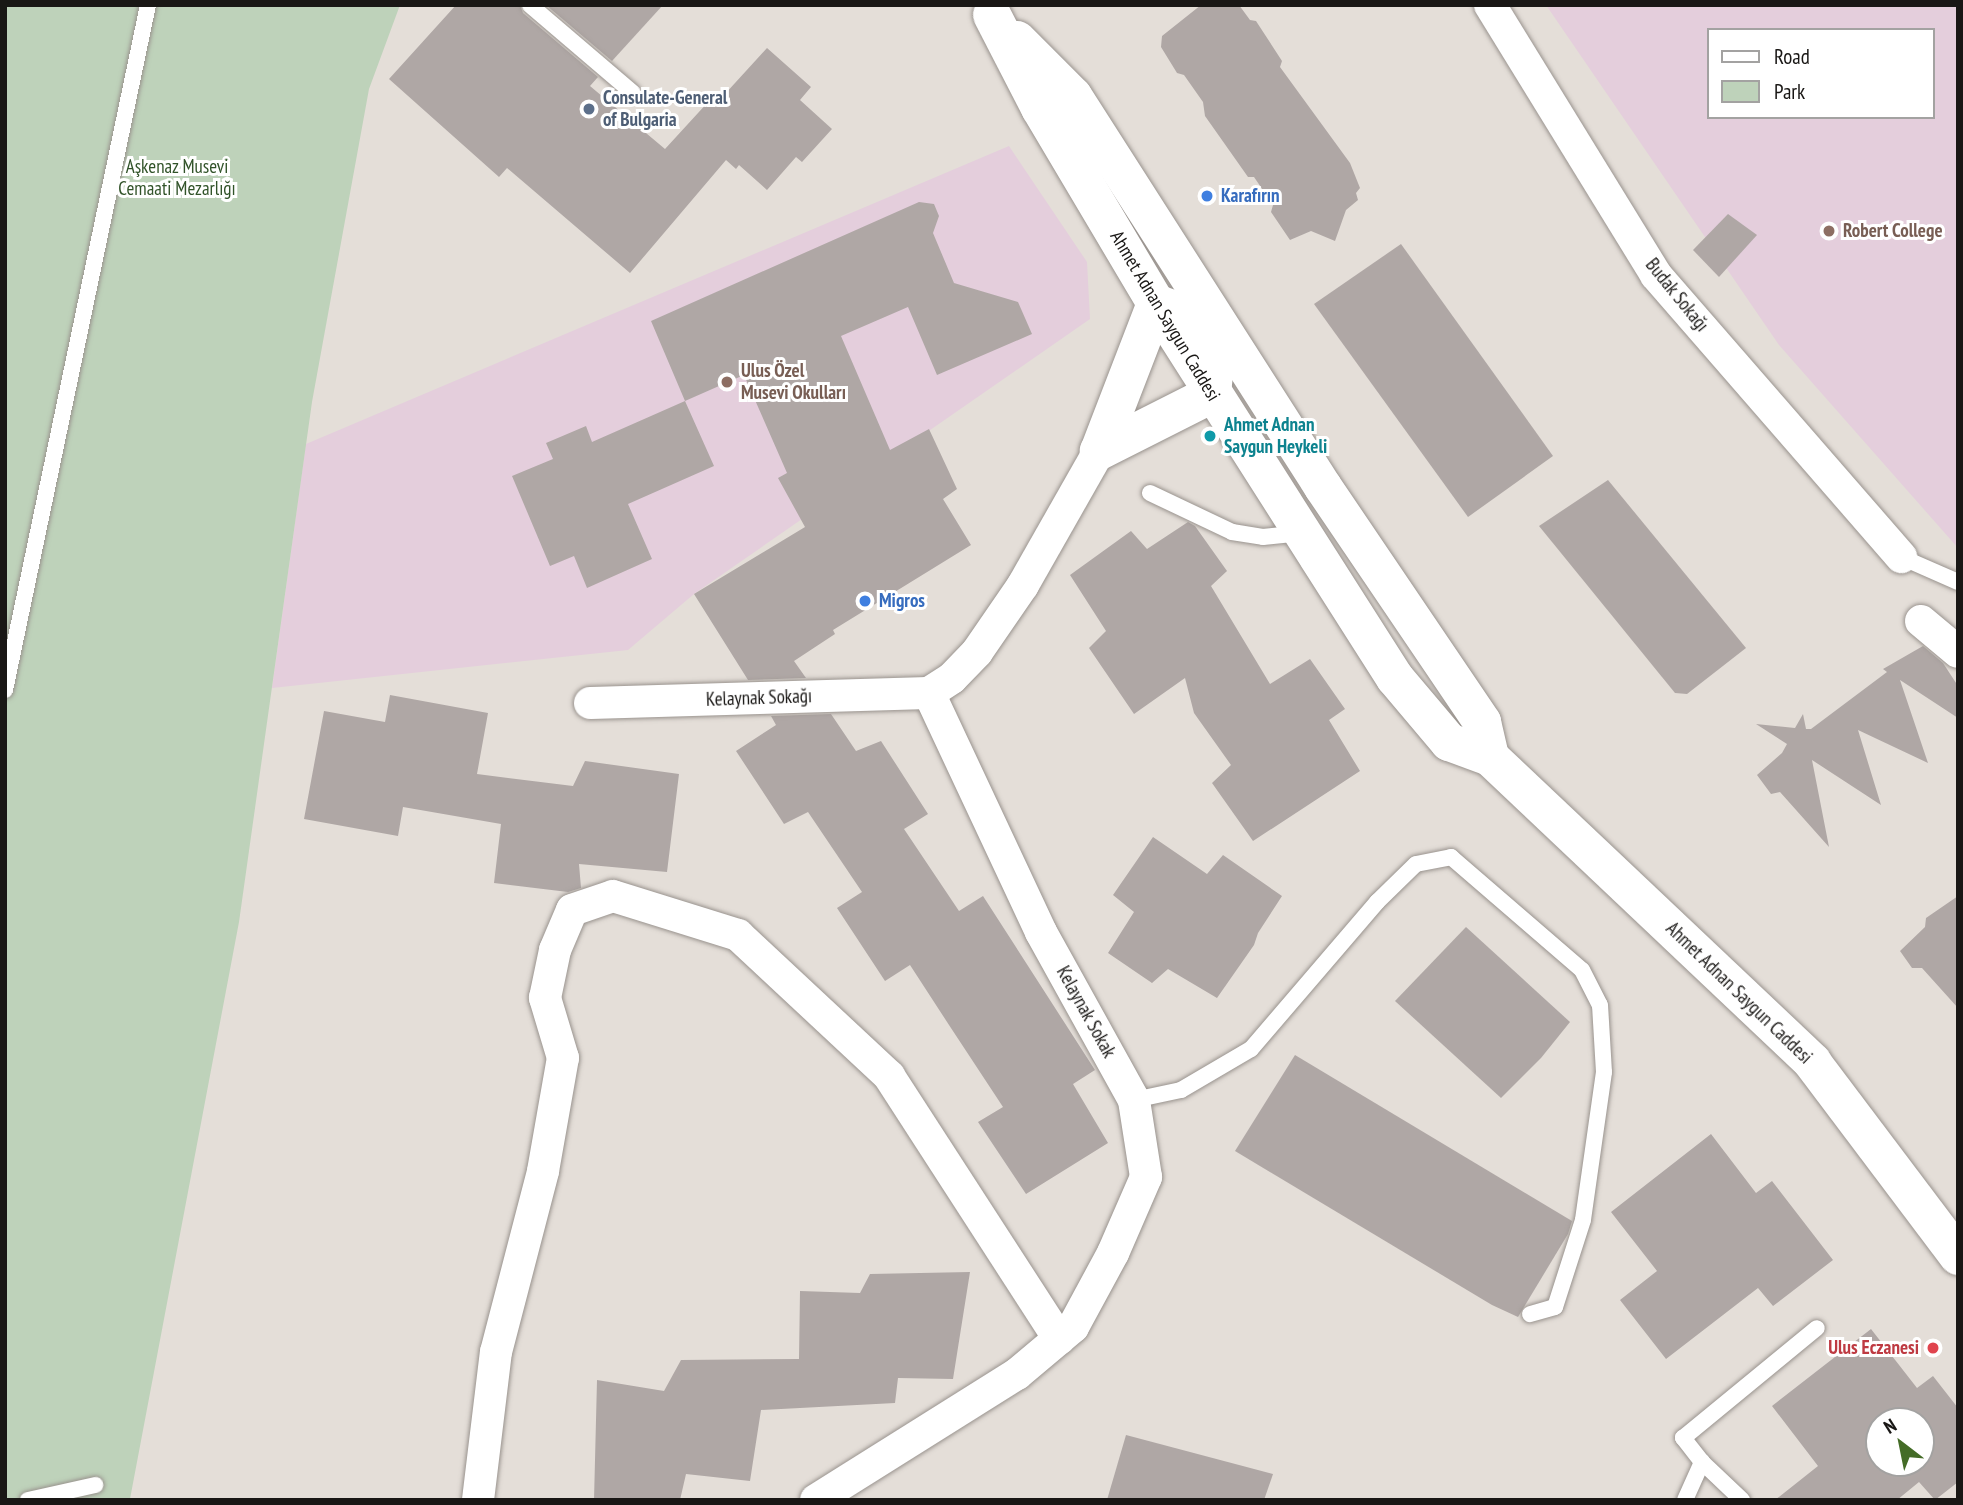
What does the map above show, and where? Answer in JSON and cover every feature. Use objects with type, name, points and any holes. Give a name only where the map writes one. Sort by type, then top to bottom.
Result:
[{"type":"main road","name":"Ahmet Adnan Saygun Caddesi","points":[[988,10],[1040,108],[1156,303],[1395,678],[1449,741],[1490,757],[1812,1062],[1958,1256]]},
{"type":"main road","name":"Ahmet Adnan Saygun Caddesi","points":[[988,10],[1073,96],[1323,487],[1482,722],[1490,757]]},
{"type":"main road","points":[[1156,303],[1219,326],[1212,394],[1099,451],[1156,303]]},
{"type":"street","name":"Budak Sokağı","points":[[1490,5],[1656,275],[1901,557]]},
{"type":"street","points":[[929,693],[952,678],[977,652],[1023,585],[1099,451]]},
{"type":"street","points":[[1921,621],[1958,652]]},
{"type":"street","name":"Kelaynak Sokağı","points":[[590,703],[929,693]]},
{"type":"street","name":"Kelaynak Sokak","points":[[816,1500],[1017,1374],[1073,1327],[1113,1253],[1146,1177],[1134,1100],[1041,932],[929,693]]},
{"type":"street","points":[[478,1500],[496,1352],[543,1171],[563,1058],[545,998],[555,950],[572,910],[613,896],[738,935],[889,1076],[1059,1339]]},
{"type":"lane","points":[[5,690],[148,5]]},
{"type":"lane","points":[[530,5],[633,93]]},
{"type":"lane","points":[[1150,493],[1232,532],[1263,537],[1302,533]]},
{"type":"lane","points":[[1901,557],[1958,582]]},
{"type":"lane","points":[[1134,1100],[1181,1090],[1251,1049],[1377,902],[1416,864],[1451,857],[1582,970],[1600,1005],[1604,1072],[1583,1220],[1555,1307],[1530,1314]]},
{"type":"lane","points":[[1742,1500],[1702,1462],[1683,1438],[1817,1328]]},
{"type":"lane","points":[[1685,1500],[1702,1462]]},
{"type":"lane","points":[[28,1500],[95,1485]]},
{"type":"shaded area","name":"Robert College","points":[[1546,5],[1958,5],[1958,548],[1779,345]]},
{"type":"shaded area","name":"Ulus Özel Musevi Okulları","points":[[1009,146],[1087,262],[1090,319],[694,594],[628,650],[272,688],[306,444]]},
{"type":"green space","name":"Aşkenaz Musevi Cemaati Mezarlığı","points":[[5,5],[400,5],[369,89],[312,402],[239,922],[130,1499],[5,1500]]},
{"type":"building","points":[[456,5],[520,5],[523,13],[598,77],[590,86],[665,149],[709,101],[714,106],[767,48],[811,87],[800,100],[832,129],[802,162],[796,157],[767,190],[739,165],[736,169],[726,160],[630,273],[507,168],[499,177],[389,79]]},
{"type":"building","points":[[546,5],[663,5],[612,61]]},
{"type":"building","points":[[1201,5],[1239,5],[1250,20],[1256,21],[1282,61],[1280,67],[1350,163],[1360,188],[1356,193],[1358,200],[1346,210],[1335,241],[1311,231],[1290,240],[1271,212],[1273,205],[1254,177],[1248,177],[1205,116],[1203,102],[1184,75],[1177,73],[1161,47],[1162,36]]},
{"type":"building","points":[[919,202],[934,204],[939,216],[933,233],[954,283],[1018,302],[1032,334],[937,375],[908,307],[841,336],[890,450],[929,429],[957,489],[943,499],[971,545],[833,630],[835,634],[794,661],[806,678],[748,680],[694,594],[805,527],[778,478],[787,473],[744,375],[685,401],[651,321]]},
{"type":"building","points":[[1728,214],[1757,235],[1719,277],[1693,250]]},
{"type":"building","points":[[1401,244],[1553,456],[1468,517],[1314,304]]},
{"type":"building","points":[[685,401],[714,466],[628,504],[652,559],[587,588],[574,556],[550,566],[512,476],[553,459],[546,443],[586,426],[592,442]]},
{"type":"building","points":[[1608,480],[1746,648],[1687,694],[1675,693],[1539,526]]},
{"type":"building","points":[[1188,522],[1195,526],[1227,571],[1211,586],[1270,684],[1310,659],[1345,709],[1329,720],[1360,771],[1253,841],[1212,783],[1231,765],[1194,713],[1185,678],[1134,714],[1089,648],[1106,631],[1070,575],[1131,531],[1147,549]]},
{"type":"building","points":[[1923,646],[1943,663],[1958,686],[1958,718],[1900,680],[1928,763],[1858,730],[1881,805],[1812,760],[1829,847],[1780,792],[1771,794],[1757,775],[1782,753],[1787,744],[1756,724],[1795,728],[1803,714],[1806,729],[1811,729],[1887,672],[1883,669]]},
{"type":"building","points":[[390,695],[488,713],[477,774],[573,786],[585,761],[679,774],[667,872],[579,864],[581,888],[568,892],[494,883],[501,824],[403,807],[398,836],[304,819],[324,711],[385,722]]},
{"type":"building","points":[[831,714],[856,751],[881,741],[928,814],[904,829],[959,911],[983,896],[1095,1070],[1073,1084],[1108,1143],[1026,1194],[978,1122],[1003,1107],[910,965],[885,981],[837,908],[862,892],[808,812],[784,824],[736,751],[776,725],[771,716]]},
{"type":"building","points":[[1153,837],[1207,874],[1223,855],[1282,896],[1258,933],[1254,945],[1217,998],[1168,969],[1152,983],[1108,953],[1134,912],[1113,895]]},
{"type":"building","points":[[1958,896],[1958,1008],[1922,968],[1912,968],[1900,951],[1925,927],[1926,918]]},
{"type":"building","points":[[1466,927],[1570,1022],[1541,1058],[1501,1098],[1395,1001]]},
{"type":"building","points":[[1295,1055],[1572,1221],[1568,1234],[1518,1317],[1492,1305],[1235,1151]]},
{"type":"building","points":[[1711,1134],[1756,1193],[1772,1181],[1833,1260],[1773,1306],[1758,1288],[1666,1359],[1620,1300],[1657,1271],[1611,1212]]},
{"type":"building","points":[[970,1272],[953,1379],[898,1378],[895,1403],[761,1410],[750,1481],[686,1474],[680,1500],[594,1500],[597,1380],[664,1391],[681,1360],[799,1359],[800,1291],[860,1293],[870,1274]]},
{"type":"building","points":[[1871,1329],[1917,1388],[1933,1376],[1958,1408],[1958,1482],[1935,1500],[1919,1482],[1897,1500],[1775,1500],[1818,1466],[1772,1406]]},
{"type":"building","points":[[1126,1435],[1273,1474],[1264,1500],[1107,1500]]},
{"type":"place","name":"Consulate-General of Bulgaria","points":[[589,109]]},
{"type":"place","name":"Karafırın","points":[[1207,196]]},
{"type":"place","name":"Robert College","points":[[1829,231]]},
{"type":"place","name":"Ulus Özel Musevi Okulları","points":[[727,382]]},
{"type":"place","name":"Ahmet Adnan Saygun Heykeli","points":[[1210,436]]},
{"type":"place","name":"Migros","points":[[865,601]]},
{"type":"place","name":"Ulus Eczanesi","points":[[1933,1348]]}]
